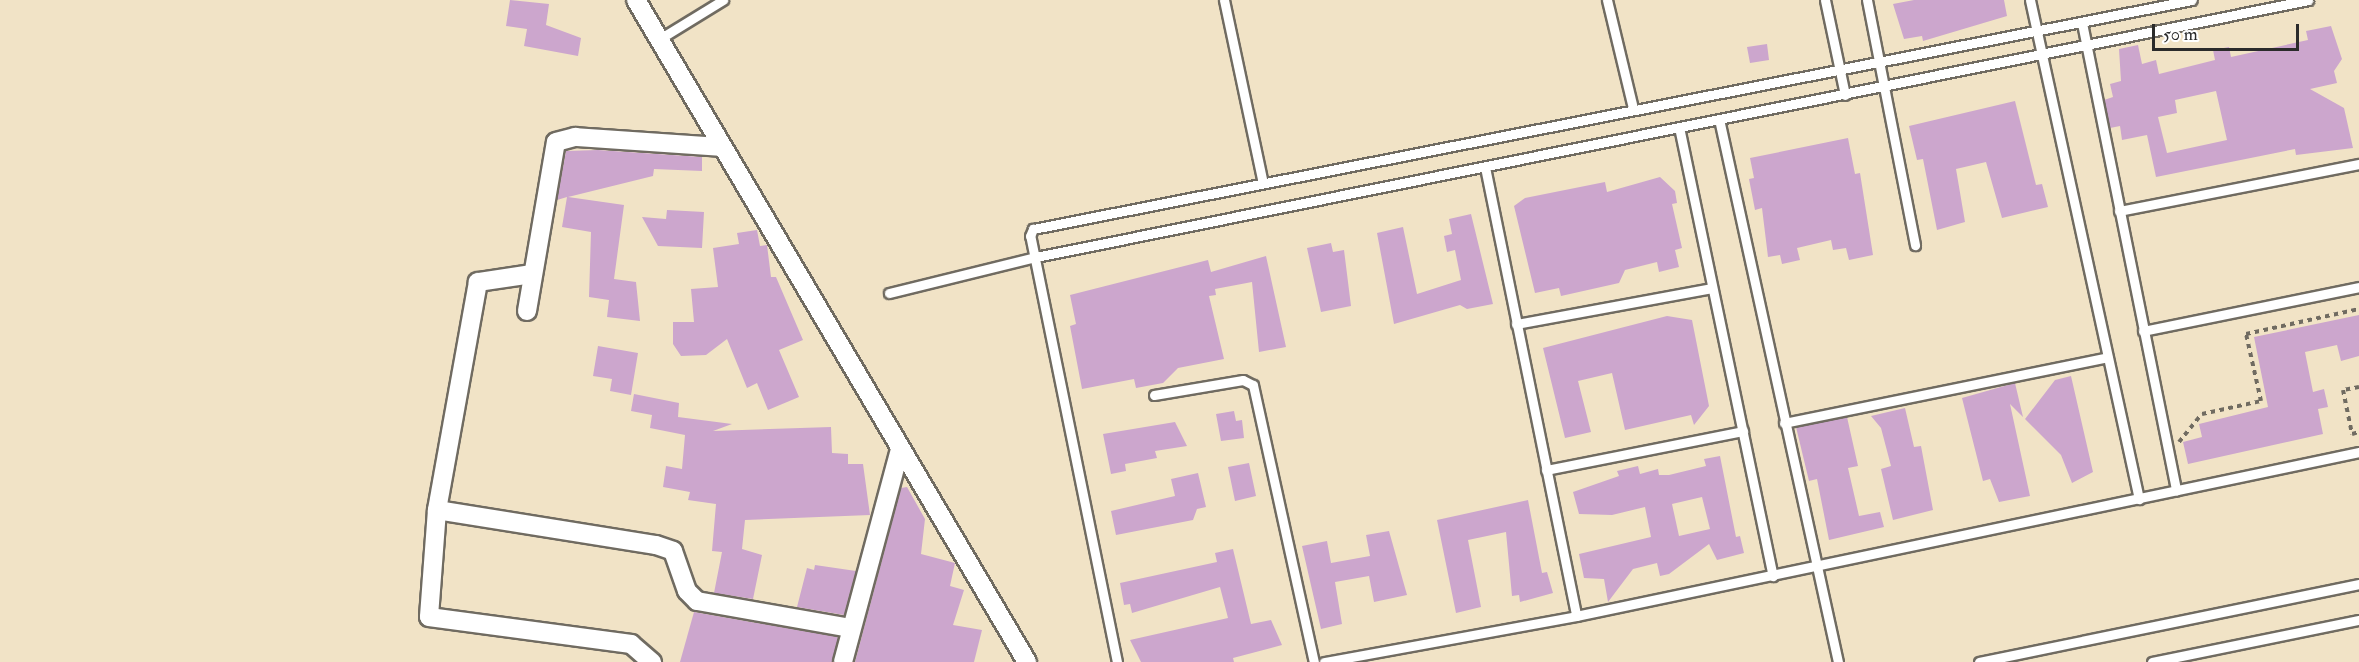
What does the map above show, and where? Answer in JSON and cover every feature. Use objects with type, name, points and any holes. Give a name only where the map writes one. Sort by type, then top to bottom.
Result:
[{"type":"street","points":[[636,0],[661,38],[722,147],[1027,662]]},
{"type":"street","points":[[527,311],[556,142],[575,136],[722,147]]},
{"type":"street","points":[[532,274],[478,282],[437,510],[429,616],[631,644],[652,662]]},
{"type":"street","points":[[843,662],[850,628],[900,449]]},
{"type":"street","points":[[437,510],[656,545],[673,551],[687,591],[697,601],[850,628]]},
{"type":"lane","points":[[661,38],[723,0]]},
{"type":"lane","points":[[1224,0],[1263,183]]},
{"type":"lane","points":[[1607,0],[1633,108]]},
{"type":"lane","points":[[1825,0],[1845,95]]},
{"type":"lane","points":[[1867,0],[1915,244]]},
{"type":"lane","points":[[2030,0],[2139,499]]},
{"type":"lane","points":[[1118,662],[1030,236],[1035,228],[1878,59],[2082,23],[2192,0]]},
{"type":"lane","points":[[889,293],[1036,257],[2308,0]]},
{"type":"lane","points":[[2082,23],[2176,491]]},
{"type":"lane","points":[[1719,119],[1815,567],[1838,662]]},
{"type":"lane","points":[[1679,127],[1773,576]]},
{"type":"lane","points":[[2119,210],[2359,164]]},
{"type":"lane","points":[[1485,167],[1576,616]]},
{"type":"lane","points":[[2143,331],[2359,287]]},
{"type":"lane","points":[[1516,324],[1712,288]]},
{"type":"lane","points":[[1784,423],[2107,357]]},
{"type":"lane","points":[[1154,395],[1243,380],[1253,385],[1314,662]]},
{"type":"lane","points":[[1546,470],[1743,431]]},
{"type":"lane","points":[[1324,662],[1576,616],[2359,452]]},
{"type":"lane","points":[[1979,662],[2359,584]]},
{"type":"lane","points":[[2152,662],[2359,620]]},
{"type":"path","points":[[2180,453],[2178,443],[2202,414],[2261,401],[2246,334],[2359,309]]},
{"type":"path","points":[[2359,387],[2343,390],[2352,434],[2359,432]]},
{"type":"building","points":[[510,0],[549,4],[546,25],[581,38],[578,56],[524,46],[527,29],[506,26]]},
{"type":"building","points":[[1914,0],[2004,0],[2007,16],[1923,41],[1922,36],[1904,39],[1893,4]]},
{"type":"building","points":[[2331,26],[2342,59],[2334,71],[2337,83],[2310,89],[2344,108],[2353,148],[2296,155],[2295,149],[2156,177],[2147,135],[2122,140],[2120,126],[2110,128],[2104,100],[2113,97],[2110,84],[2121,81],[2119,49],[2138,45],[2142,64],[2156,60],[2159,74],[2215,60],[2213,50],[2229,47],[2231,57],[2308,40],[2306,31]],"holes":[[[2216,91],[2227,140],[2167,153],[2158,117],[2177,113],[2175,100]]]},
{"type":"building","points":[[1767,44],[1769,60],[1750,63],[1747,47]]},
{"type":"building","points":[[2015,101],[2036,185],[2042,184],[2048,207],[2002,218],[1986,162],[1956,169],[1965,222],[1937,230],[1923,159],[1917,160],[1909,126]]},
{"type":"building","points":[[1848,138],[1855,174],[1860,173],[1873,255],[1849,260],[1846,248],[1833,250],[1831,240],[1797,248],[1800,260],[1782,264],[1780,255],[1768,257],[1762,208],[1755,210],[1749,179],[1754,178],[1750,158]]},
{"type":"building","points":[[598,150],[702,157],[702,171],[654,169],[653,176],[568,197],[624,205],[614,279],[636,282],[640,321],[607,317],[609,300],[589,297],[591,232],[562,227],[567,197],[557,200],[566,151]]},
{"type":"building","points":[[1660,177],[1675,191],[1677,203],[1672,204],[1682,248],[1675,250],[1679,267],[1659,272],[1657,262],[1625,270],[1619,283],[1561,296],[1559,288],[1535,293],[1514,206],[1525,198],[1605,182],[1607,192]]},
{"type":"building","points":[[667,210],[704,212],[702,248],[658,246],[642,217],[666,219]]},
{"type":"building","points":[[1471,214],[1493,304],[1467,309],[1460,305],[1394,324],[1377,233],[1403,227],[1417,294],[1461,280],[1455,250],[1447,252],[1444,236],[1452,234],[1449,219]]},
{"type":"building","points":[[757,230],[760,246],[767,245],[771,277],[776,277],[803,340],[779,350],[799,397],[768,410],[757,383],[747,388],[727,339],[706,355],[681,356],[673,344],[673,322],[694,322],[691,289],[718,287],[713,248],[739,244],[737,233]]},
{"type":"building","points":[[1331,243],[1333,252],[1344,250],[1351,306],[1321,312],[1307,248]]},
{"type":"building","points":[[1266,256],[1286,347],[1259,352],[1252,282],[1215,289],[1216,295],[1209,296],[1224,359],[1178,368],[1163,383],[1136,388],[1134,379],[1082,389],[1070,326],[1076,324],[1070,295],[1208,260],[1211,272]]},
{"type":"building","points":[[2359,315],[2359,356],[2341,361],[2337,345],[2305,352],[2313,392],[2324,389],[2328,407],[2318,409],[2323,434],[2188,464],[2183,442],[2202,437],[2199,424],[2268,407],[2254,337]]},
{"type":"building","points":[[1667,316],[1692,320],[1709,406],[1694,425],[1691,415],[1625,430],[1612,373],[1578,381],[1591,432],[1565,438],[1543,348]]},
{"type":"building","points":[[598,346],[638,353],[631,395],[610,391],[612,379],[593,376]]},
{"type":"building","points":[[2071,376],[2093,472],[2072,483],[2061,455],[2025,419],[2055,380]]},
{"type":"building","points":[[2015,383],[2023,417],[2010,404],[2030,496],[1999,502],[1990,479],[1983,481],[1962,398]]},
{"type":"building","points":[[634,394],[679,403],[678,417],[732,424],[713,431],[831,427],[832,453],[848,454],[848,464],[863,464],[870,515],[745,520],[742,549],[762,555],[753,599],[714,593],[722,552],[712,551],[716,504],[688,500],[690,492],[663,487],[666,466],[682,469],[685,435],[650,428],[652,415],[631,411]]},
{"type":"building","points":[[1905,408],[1914,447],[1921,446],[1933,510],[1893,520],[1881,469],[1891,466],[1881,428],[1871,416]]},
{"type":"building","points":[[1234,411],[1236,421],[1242,420],[1244,438],[1221,441],[1216,414]]},
{"type":"building","points":[[1847,417],[1858,466],[1848,468],[1859,516],[1880,512],[1884,527],[1829,540],[1817,479],[1809,481],[1796,427]]},
{"type":"building","points":[[1175,422],[1187,446],[1155,451],[1157,458],[1125,464],[1126,471],[1111,474],[1103,434]]},
{"type":"building","points":[[1720,456],[1736,537],[1740,536],[1744,553],[1717,560],[1709,544],[1669,574],[1660,576],[1657,563],[1633,569],[1608,602],[1604,579],[1584,578],[1579,554],[1651,537],[1645,507],[1612,515],[1579,514],[1573,492],[1619,476],[1617,471],[1638,466],[1640,474],[1658,469],[1659,475],[1669,475],[1706,466],[1704,459]],"holes":[[[1702,497],[1710,529],[1679,536],[1672,504]]]},
{"type":"building","points":[[1249,463],[1256,496],[1235,501],[1228,467]]},
{"type":"building","points":[[1198,473],[1206,507],[1197,509],[1193,520],[1116,535],[1111,511],[1175,496],[1171,479]]},
{"type":"building","points":[[907,487],[925,519],[921,554],[955,563],[950,586],[964,590],[953,625],[982,630],[974,662],[855,662],[901,488]]},
{"type":"building","points":[[1528,500],[1542,573],[1547,572],[1553,593],[1520,602],[1519,595],[1512,596],[1506,532],[1468,540],[1481,607],[1456,613],[1437,520]]},
{"type":"building","points":[[1389,531],[1407,595],[1374,602],[1369,576],[1335,582],[1342,624],[1321,629],[1302,546],[1327,541],[1331,563],[1370,556],[1366,535]]},
{"type":"building","points":[[1233,549],[1251,624],[1271,620],[1282,645],[1233,658],[1234,662],[1141,662],[1130,640],[1228,618],[1220,587],[1132,613],[1130,604],[1124,605],[1120,583],[1217,562],[1215,553]]},
{"type":"building","points":[[815,565],[856,571],[844,615],[797,607],[807,568],[814,570]]},
{"type":"building","points":[[694,612],[838,637],[832,662],[680,662]]}]
